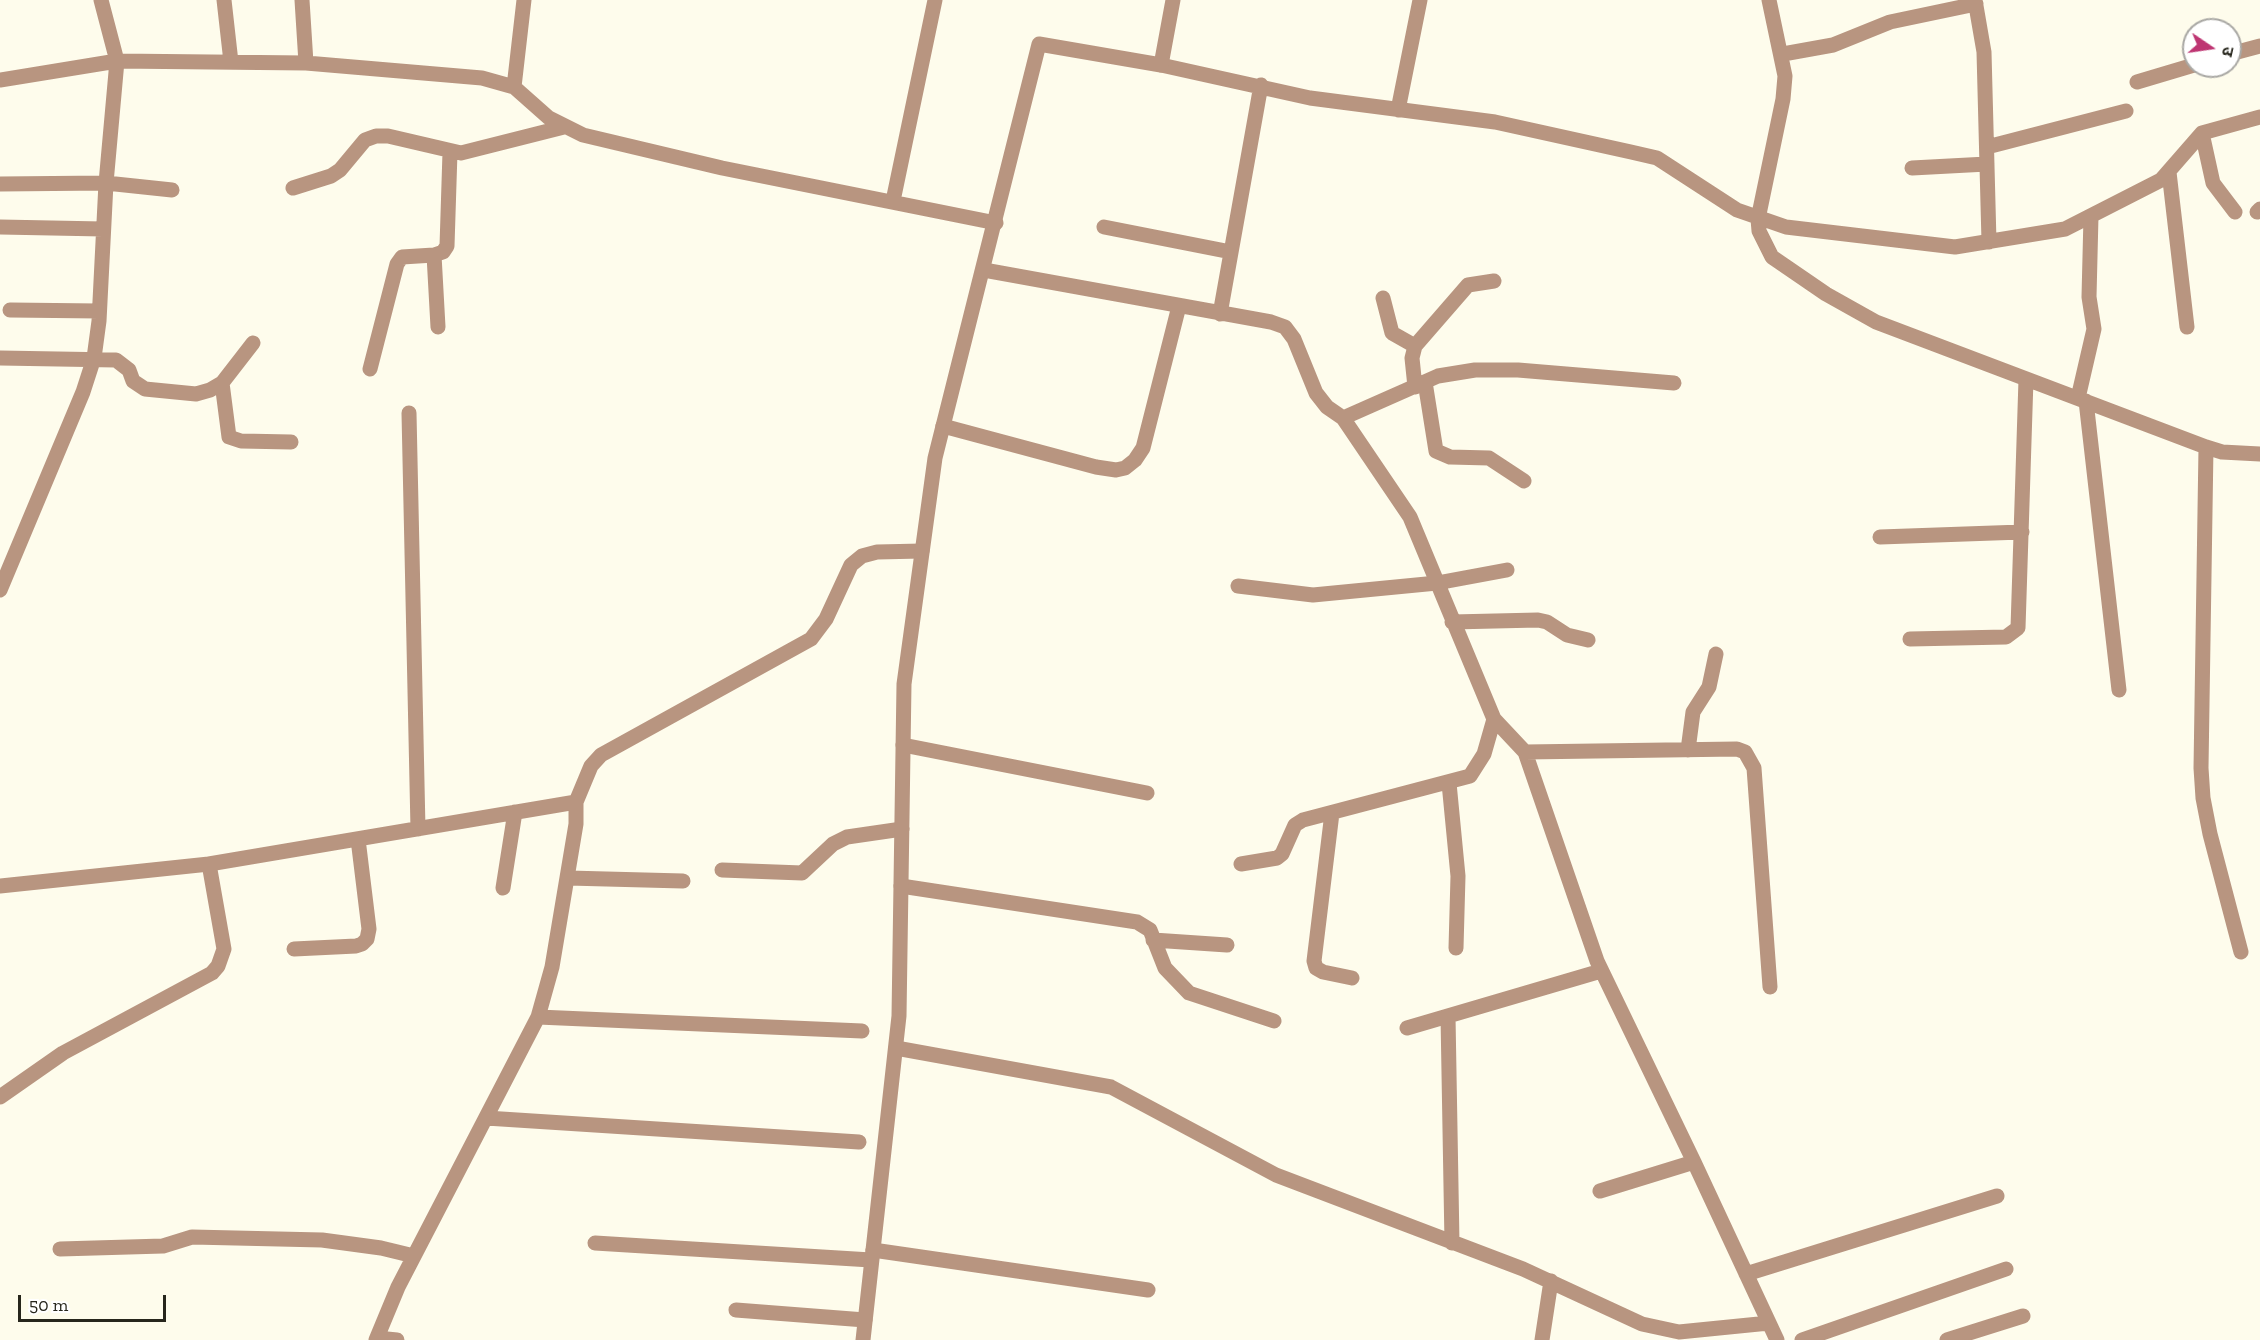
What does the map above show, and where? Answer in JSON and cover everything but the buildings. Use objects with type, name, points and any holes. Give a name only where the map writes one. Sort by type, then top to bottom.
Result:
[{"type":"street","points":[[0,590],[7,553],[83,393],[94,358],[117,61],[101,0]]},
{"type":"street","points":[[224,0],[231,62]]},
{"type":"street","points":[[302,0],[306,63]]},
{"type":"street","points":[[514,87],[524,0]]},
{"type":"street","points":[[893,201],[936,0]]},
{"type":"street","points":[[1161,64],[1173,0]]},
{"type":"street","points":[[1398,110],[1420,0]]},
{"type":"street","points":[[1769,0],[1783,54],[1785,76],[1783,99],[1758,219],[1761,238],[1772,256],[1852,310],[2206,447],[2222,452],[2260,454]]},
{"type":"street","points":[[1783,54],[1833,45],[1890,21],[1976,2],[1983,52],[1989,242]]},
{"type":"street","points":[[863,1340],[899,1016],[904,684],[922,551],[935,458],[996,223],[1039,44],[1161,64],[1310,98],[1495,122],[1657,158],[1737,210],[1786,227],[1955,247],[2065,230],[2161,180],[2202,133],[2260,117]]},
{"type":"street","points":[[2242,50],[2260,45]]},
{"type":"street","points":[[0,80],[117,61],[306,63],[482,78],[514,87],[549,118],[584,135],[722,168],[996,223]]},
{"type":"street","points":[[2138,82],[2182,69]]},
{"type":"street","points":[[1220,314],[1261,85]]},
{"type":"street","points":[[1987,147],[2126,111]]},
{"type":"street","points":[[293,188],[332,176],[340,170],[365,140],[376,136],[405,139],[450,152],[479,149],[564,127]]},
{"type":"street","points":[[2202,133],[2213,183],[2235,212]]},
{"type":"street","points":[[370,369],[397,264],[402,257],[410,254],[434,255],[443,252],[447,246],[450,152]]},
{"type":"street","points":[[1912,168],[1987,164]]},
{"type":"street","points":[[2169,172],[2187,327]]},
{"type":"street","points":[[0,184],[106,183],[172,190]]},
{"type":"street","points":[[2091,216],[2089,297],[2094,329],[2082,400],[2120,690]]},
{"type":"street","points":[[0,227],[103,229]]},
{"type":"street","points":[[1104,227],[1231,252]]},
{"type":"street","points":[[434,255],[438,327]]},
{"type":"street","points":[[984,270],[1271,322],[1285,327],[1294,339],[1316,393],[1327,407],[1343,418],[1410,517],[1494,720],[1525,752],[1601,970],[1777,1340]]},
{"type":"street","points":[[1494,281],[1468,285],[1415,346],[1412,358],[1436,451],[1450,457],[1489,458],[1524,481]]},
{"type":"street","points":[[1383,298],[1392,333],[1415,346]]},
{"type":"street","points":[[943,426],[1096,467],[1116,470],[1125,468],[1135,460],[1143,448],[1179,306]]},
{"type":"street","points":[[10,310],[99,311]]},
{"type":"street","points":[[0,358],[116,360],[124,364],[133,381],[146,389],[196,394],[222,383],[253,343]]},
{"type":"street","points":[[1343,418],[1438,376],[1475,370],[1518,370],[1674,383]]},
{"type":"street","points":[[1910,639],[2006,637],[2012,635],[2020,619],[2026,379]]},
{"type":"street","points":[[222,383],[229,437],[241,441],[291,442]]},
{"type":"street","points":[[409,413],[418,829]]},
{"type":"street","points":[[2206,447],[2203,798],[2210,834],[2241,952]]},
{"type":"street","points":[[1880,537],[2022,532]]},
{"type":"street","points":[[397,1340],[376,1339],[414,1256],[538,1017],[552,967],[568,878],[576,802],[586,775],[601,755],[811,639],[826,619],[852,565],[862,556],[877,552],[922,551]]},
{"type":"street","points":[[1238,586],[1313,594],[1437,583],[1507,570]]},
{"type":"street","points":[[1452,622],[1539,620],[1567,634],[1588,640]]},
{"type":"street","points":[[1688,750],[1693,712],[1709,687],[1716,654]]},
{"type":"street","points":[[1240,864],[1277,858],[1282,854],[1295,825],[1303,820],[1470,776],[1478,767],[1494,720]]},
{"type":"street","points":[[903,745],[1147,793]]},
{"type":"street","points":[[1525,752],[1737,749],[1745,752],[1751,759],[1770,987]]},
{"type":"street","points":[[1449,783],[1458,876],[1456,948]]},
{"type":"street","points":[[0,886],[209,864],[576,802]]},
{"type":"street","points":[[503,888],[515,812]]},
{"type":"street","points":[[1332,813],[1314,961],[1316,968],[1323,972],[1352,978]]},
{"type":"street","points":[[722,870],[802,873],[833,844],[847,837],[902,830]]},
{"type":"street","points":[[294,949],[356,946],[367,939],[369,929],[358,839]]},
{"type":"street","points":[[0,1097],[99,1032],[212,972],[218,966],[224,949],[209,864]]},
{"type":"street","points":[[568,878],[683,880]]},
{"type":"street","points":[[901,886],[1137,922],[1150,930],[1165,968],[1189,993],[1274,1021]]},
{"type":"street","points":[[1154,940],[1227,945]]},
{"type":"street","points":[[1407,1028],[1601,970]]},
{"type":"street","points":[[1448,1016],[1452,1242]]},
{"type":"street","points":[[538,1017],[862,1031]]},
{"type":"street","points":[[896,1048],[1111,1087],[1276,1175],[1551,1281],[1642,1324],[1661,1330],[1727,1334],[1769,1323]]},
{"type":"street","points":[[486,1118],[859,1142]]},
{"type":"street","points":[[1600,1191],[1694,1162]]},
{"type":"street","points":[[1746,1274],[1996,1196]]},
{"type":"street","points":[[60,1249],[163,1246],[192,1237],[322,1240],[381,1248],[414,1256]]},
{"type":"street","points":[[595,1243],[872,1255],[1148,1290]]},
{"type":"street","points":[[1802,1340],[2006,1269]]},
{"type":"street","points":[[1542,1340],[1551,1281]]},
{"type":"street","points":[[736,1310],[865,1320]]},
{"type":"street","points":[[1947,1340],[2023,1316]]}]
